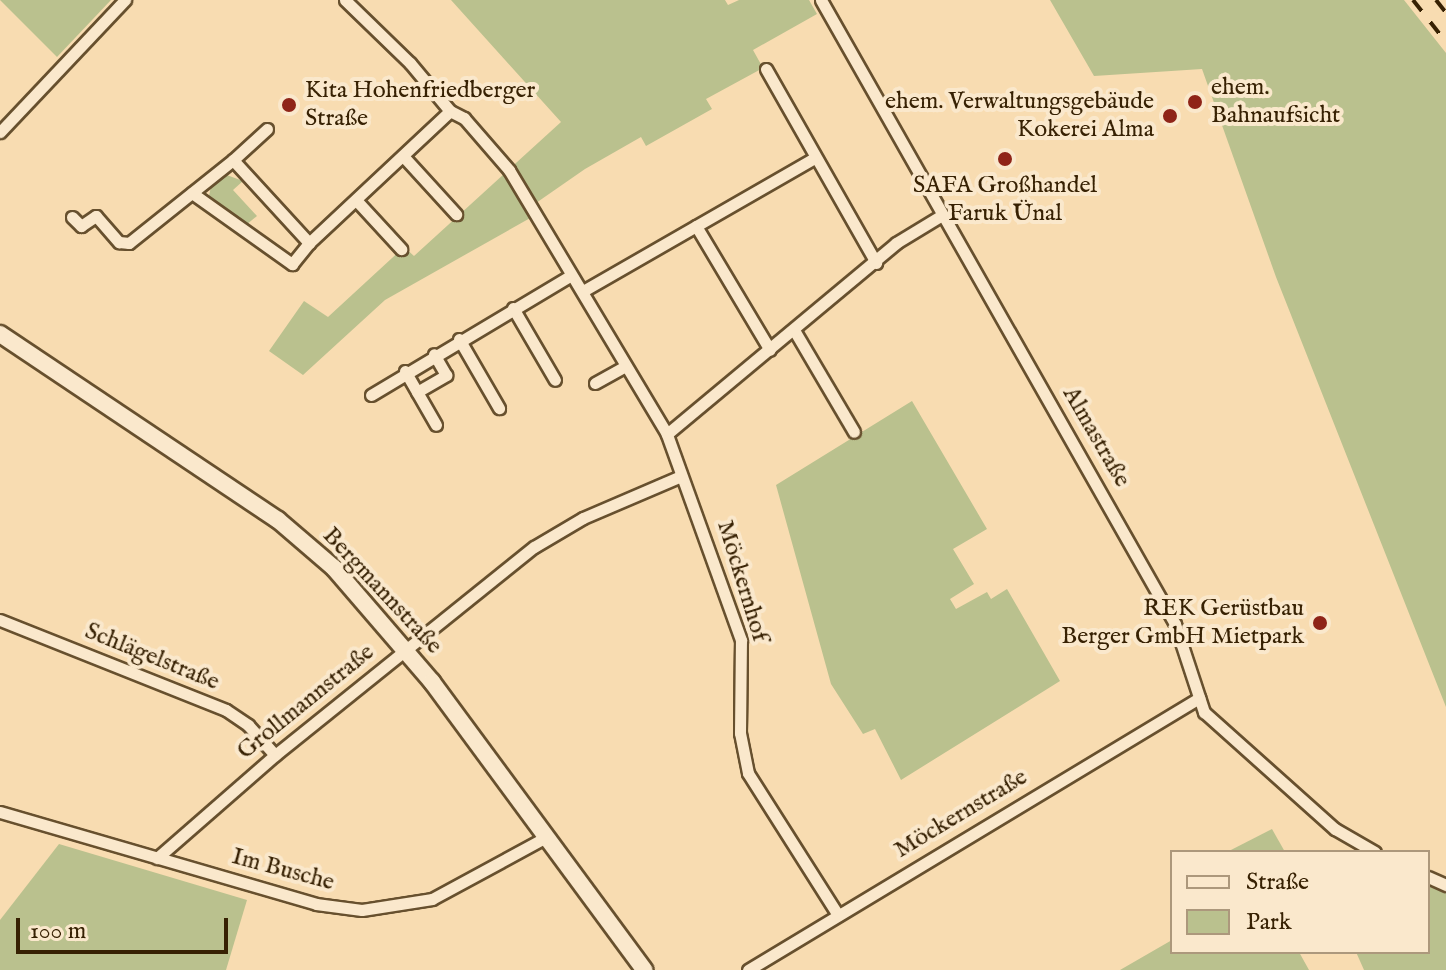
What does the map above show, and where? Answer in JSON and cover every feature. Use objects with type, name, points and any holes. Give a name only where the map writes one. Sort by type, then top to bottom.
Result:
[{"type":"street","points":[[0,132],[125,0]]},
{"type":"street","points":[[345,0],[450,111],[464,118],[518,183],[570,276],[583,291],[667,434],[681,476]]},
{"type":"street","name":"Almastraße","points":[[821,0],[1175,624],[1204,712],[1350,840],[1371,850]]},
{"type":"street","points":[[766,69],[813,150],[813,159],[876,263]]},
{"type":"street","points":[[192,193],[292,264],[309,243],[450,111]]},
{"type":"street","points":[[72,217],[81,226],[96,216],[125,244],[233,160],[267,129]]},
{"type":"street","points":[[403,156],[456,214]]},
{"type":"street","points":[[583,291],[813,159]]},
{"type":"street","points":[[233,160],[309,243]]},
{"type":"street","points":[[356,200],[401,249]]},
{"type":"street","points":[[667,434],[876,263],[896,243],[942,215]]},
{"type":"street","points":[[696,226],[770,350]]},
{"type":"street","points":[[371,395],[405,371],[570,276]]},
{"type":"street","points":[[513,308],[555,380]]},
{"type":"street","points":[[794,330],[854,432]]},
{"type":"street","name":"Bergmannstraße","points":[[0,334],[278,520],[334,568],[406,649],[644,970]]},
{"type":"street","points":[[459,339],[499,408]]},
{"type":"street","points":[[417,392],[446,375],[434,354]]},
{"type":"street","points":[[595,383],[626,366]]},
{"type":"street","points":[[405,371],[436,425]]},
{"type":"street","name":"Grollmannstraße","points":[[157,858],[275,755],[559,531],[681,476]]},
{"type":"street","name":"Möckernhof","points":[[681,476],[741,640],[740,733],[748,773],[838,915]]},
{"type":"street","name":"Schlägelstraße","points":[[0,620],[226,710],[248,725],[275,755]]},
{"type":"street","name":"Möckernstraße","points":[[748,970],[1199,698]]},
{"type":"street","name":"Im Busche","points":[[0,812],[316,904],[382,909],[451,891],[546,837]]},
{"type":"green space","points":[[0,0],[111,0],[57,57]]},
{"type":"green space","points":[[451,0],[725,0],[728,5],[739,0],[809,0],[817,14],[753,50],[763,68],[706,99],[712,109],[646,146],[641,137],[585,169],[536,203],[532,217],[385,300],[303,375],[269,351],[304,301],[328,317],[404,247],[414,256],[561,122]]},
{"type":"green space","points":[[1050,0],[1404,0],[1446,53],[1446,707],[1276,277],[1202,69],[1094,76]]},
{"type":"green space","points":[[224,174],[243,181],[233,190],[257,216],[246,225],[209,196],[211,186]]},
{"type":"green space","points":[[912,401],[987,529],[953,549],[974,584],[950,599],[956,609],[987,592],[991,599],[1007,589],[1060,681],[901,780],[875,729],[863,734],[831,684],[776,485]]},
{"type":"green space","points":[[1272,829],[1284,850],[1231,850]]},
{"type":"green space","points":[[59,844],[247,900],[226,970],[0,970],[0,920]]},
{"type":"green space","points":[[1430,886],[1446,893],[1446,970],[1364,970],[1357,954],[1430,954]]},
{"type":"green space","points":[[1170,941],[1170,954],[1300,954],[1309,970],[1120,970]]},
{"type":"railway","points":[[1413,0],[1446,42]]},
{"type":"railway","points":[[1436,0],[1446,13]]},
{"type":"place","name":"ehem. Bahnaufsicht","points":[[1195,102]]},
{"type":"place","name":"Kita Hohenfriedberger Straße","points":[[289,105]]},
{"type":"place","name":"ehem. Verwaltungsgebäude Kokerei Alma","points":[[1170,116]]},
{"type":"place","name":"SAFA Großhandel Faruk Ünal","points":[[1005,159]]},
{"type":"place","name":"REK Gerüstbau Berger GmbH Mietpark","points":[[1320,623]]}]
